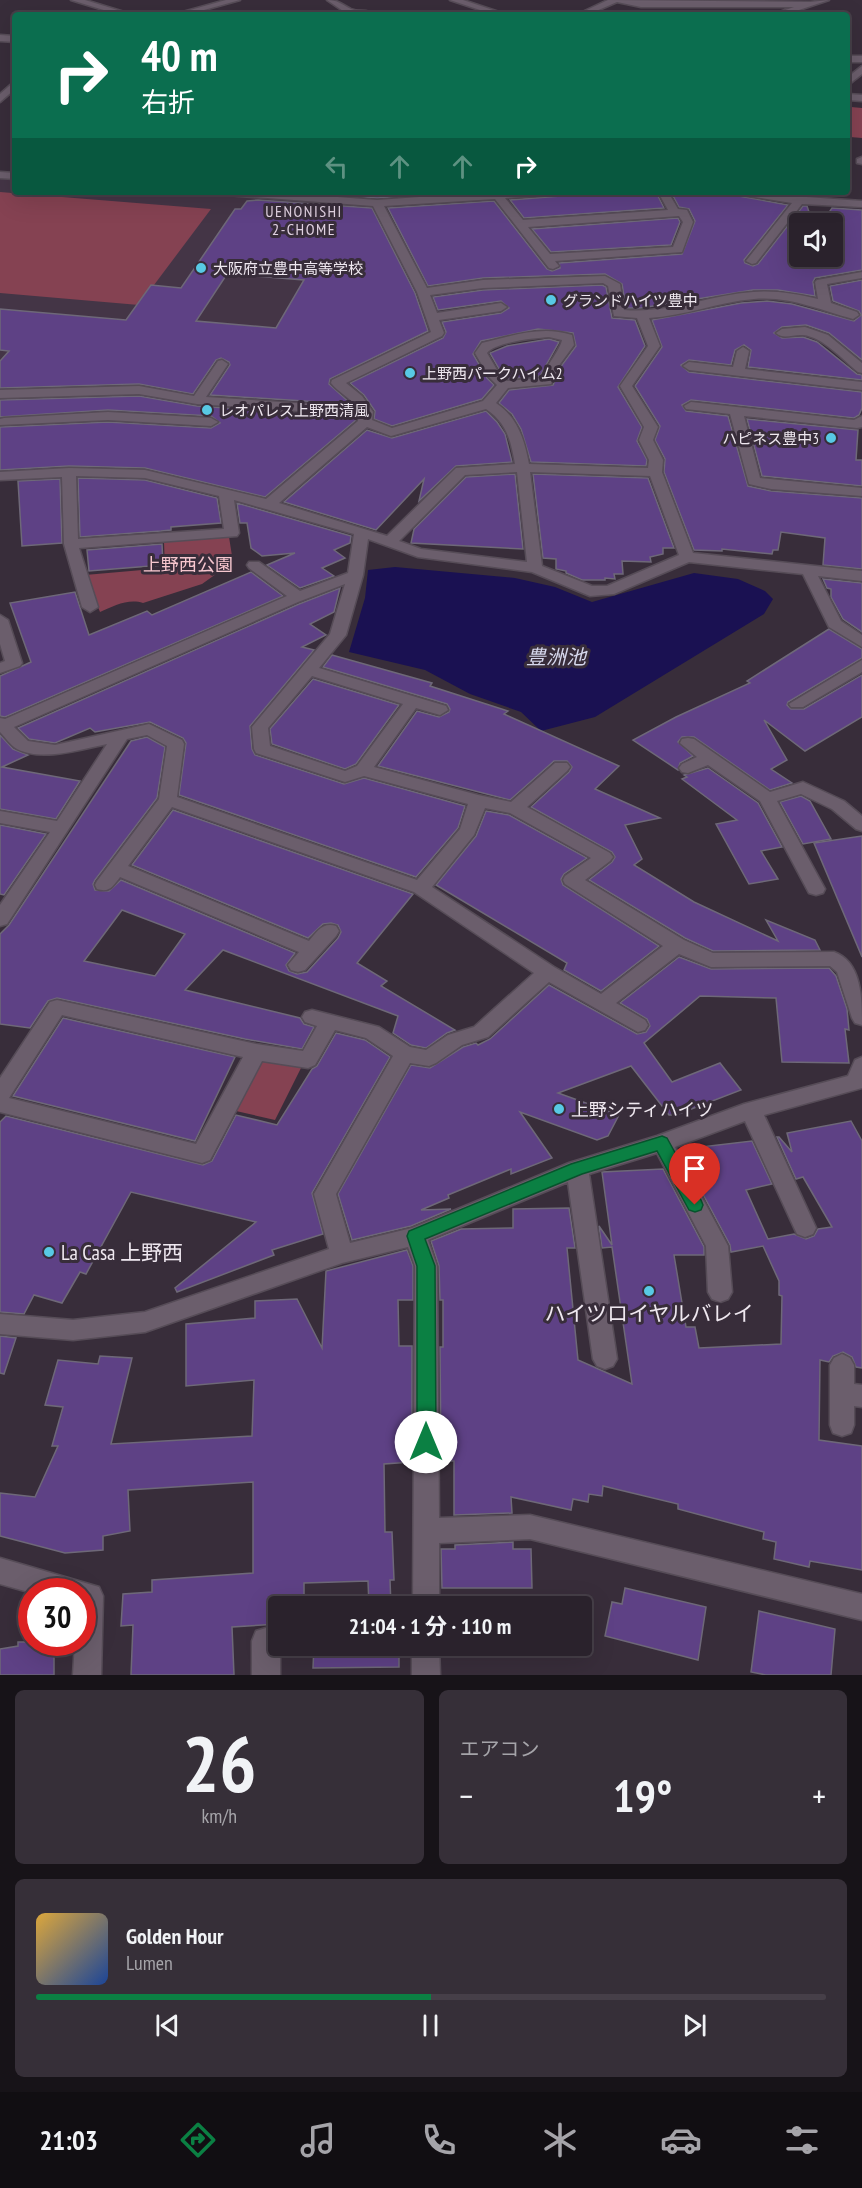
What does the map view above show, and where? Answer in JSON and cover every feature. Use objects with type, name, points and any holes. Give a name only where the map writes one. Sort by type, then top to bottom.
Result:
[{"type":"street","points":[[75,0],[100,3],[122,12]]},
{"type":"street","points":[[189,12],[236,0]]},
{"type":"street","points":[[331,0],[350,12]]},
{"type":"street","points":[[454,0],[491,12]]},
{"type":"street","points":[[587,12],[616,0],[641,4],[809,4]]},
{"type":"street","points":[[784,12],[825,0]]},
{"type":"street","points":[[210,7],[216,12]]},
{"type":"street","points":[[850,80],[862,69]]},
{"type":"street","points":[[0,99],[12,87]]},
{"type":"street","points":[[300,195],[377,203],[483,195]]},
{"type":"street","points":[[497,195],[563,280]]},
{"type":"street","points":[[665,195],[675,213]]},
{"type":"street","points":[[776,195],[799,201],[862,204]]},
{"type":"street","points":[[752,261],[799,201]]},
{"type":"street","points":[[365,417],[363,405],[337,383],[438,333],[423,292],[377,203]]},
{"type":"street","points":[[519,224],[683,212],[688,222],[678,250],[547,258]]},
{"type":"street","points":[[825,303],[821,282],[862,275]]},
{"type":"street","points":[[423,292],[483,284],[605,279],[614,284],[618,313],[642,316],[675,313],[742,297],[783,297],[825,303],[853,315]]},
{"type":"street","points":[[432,317],[501,307]]},
{"type":"street","points":[[642,316],[654,346],[626,386],[651,427],[646,440],[656,460],[655,472],[687,557]]},
{"type":"street","points":[[782,333],[805,331],[824,338],[862,369]]},
{"type":"street","points":[[0,394],[139,390],[197,400],[365,417],[391,432],[488,404],[504,385],[546,381],[554,363],[568,345],[568,338],[559,333],[486,346],[481,353],[495,378],[504,385]]},
{"type":"street","points":[[738,372],[743,351]]},
{"type":"street","points":[[197,400],[222,364]]},
{"type":"street","points":[[688,366],[862,386]]},
{"type":"street","points":[[2,424],[37,393]]},
{"type":"street","points":[[488,404],[510,421],[516,437],[524,468],[535,568]]},
{"type":"street","points":[[691,406],[857,424],[862,420]]},
{"type":"street","points":[[736,411],[754,481],[862,492]]},
{"type":"street","points":[[2,424],[108,416],[211,422]]},
{"type":"street","points":[[269,504],[365,417]]},
{"type":"street","points":[[389,542],[461,471],[524,468],[655,472]]},
{"type":"street","points":[[0,476],[69,472],[145,474],[269,504],[362,532],[418,554],[535,568],[590,591],[609,591],[687,557],[862,576]]},
{"type":"street","points":[[69,472],[71,544],[90,607]]},
{"type":"street","points":[[71,544],[232,533],[226,495]]},
{"type":"street","points":[[362,532],[355,575],[338,635],[260,728],[262,749],[345,777],[363,770],[413,701]]},
{"type":"street","points":[[254,565],[298,597]]},
{"type":"street","points":[[808,570],[835,624],[862,642]]},
{"type":"street","points":[[104,885],[168,800],[176,744],[149,729],[55,750],[23,745],[2,724],[298,597],[355,575]]},
{"type":"street","points":[[0,620],[14,663],[0,668]]},
{"type":"street","points":[[797,704],[862,665]]},
{"type":"street","points":[[309,670],[440,710]]},
{"type":"street","points":[[0,919],[63,828],[121,735]]},
{"type":"street","points":[[688,743],[767,798],[816,889]]},
{"type":"street","points":[[687,768],[709,758]]},
{"type":"street","points":[[515,808],[561,767]]},
{"type":"street","points":[[363,770],[478,801],[515,808],[604,857],[572,880],[677,945],[711,960],[834,959],[846,969],[862,1018]]},
{"type":"street","points":[[767,798],[803,789],[838,805],[862,825]]},
{"type":"street","points":[[168,800],[421,888],[547,972],[638,1025]]},
{"type":"street","points":[[421,888],[468,831],[478,801]]},
{"type":"street","points":[[0,817],[63,828]]},
{"type":"street","points":[[117,869],[312,950]]},
{"type":"street","points":[[298,965],[329,931]]},
{"type":"street","points":[[602,1004],[677,945]]},
{"type":"street","points":[[0,1095],[57,1007],[256,1052],[308,1060],[321,1019],[372,1032],[405,1054],[429,1058],[455,1040],[481,1032],[547,972]]},
{"type":"street","points":[[0,1104],[202,1154],[256,1052]]},
{"type":"street","points":[[342,1254],[325,1194],[405,1054]]},
{"type":"street","points":[[0,1324],[74,1330],[145,1322],[342,1254],[415,1236],[577,1169],[662,1143],[751,1110],[861,1079]]},
{"type":"street","points":[[751,1110],[806,1228]]},
{"type":"street","points":[[662,1143],[717,1246],[720,1292]]},
{"type":"street","points":[[577,1169],[605,1359]]},
{"type":"street","points":[[415,1236],[426,1266],[426,1596]]},
{"type":"street","points":[[842,1365],[852,1395],[842,1425]]},
{"type":"street","points":[[426,1531],[530,1527],[862,1606]]},
{"type":"street","points":[[0,1571],[24,1578]]},
{"type":"street","points":[[266,1641],[266,1675]]},
{"type":"street","points":[[87,1675],[88,1656]]},
{"type":"street","points":[[426,1656],[426,1675]]},
{"type":"shaded area","name":"大阪府立豊中高等学校","points":[[0,177],[12,178],[12,195],[237,195],[372,205],[432,330],[340,376],[248,346],[0,373]]},
{"type":"green space","points":[[851,107],[862,108],[862,138],[850,137]]},
{"type":"green space","points":[[0,192],[12,193],[12,195],[211,209],[139,305],[0,293]]},
{"type":"green space","name":"上野西公園","points":[[229,537],[233,562],[202,584],[143,603],[132,601],[121,603],[100,612],[85,575],[165,568],[164,542]]},
{"type":"green space","points":[[262,1057],[304,1062],[275,1120],[236,1111]]},
{"type":"water","name":"豊洲池","points":[[395,567],[515,578],[555,587],[592,602],[694,573],[738,579],[765,591],[773,599],[764,614],[595,717],[541,731],[521,712],[470,694],[425,670],[349,652],[365,598],[368,570]]},
{"type":"building","points":[[339,195],[418,195],[377,198]]},
{"type":"building","points":[[574,195],[658,195],[664,208],[524,218],[510,200]]},
{"type":"building","points":[[673,195],[739,196],[788,205],[744,260],[745,263],[753,266],[758,264],[789,224],[789,267],[843,267],[843,213],[829,213],[832,208],[862,210],[862,270],[815,278],[813,282],[815,296],[778,290],[753,290],[641,308],[626,308],[622,284],[605,274],[483,278],[428,286],[388,208],[494,201],[547,269],[552,271],[560,268],[559,263],[682,254],[695,221],[689,209],[679,207]]},
{"type":"building","points":[[247,201],[372,208],[415,293],[428,331],[330,379],[329,384],[351,404],[210,395],[230,365],[221,358],[216,360],[193,394],[139,384],[0,388],[0,361],[9,351],[0,350],[0,309],[126,320],[151,285],[181,288],[235,209],[241,209]],"holes":[[[227,274],[304,280],[276,328],[196,321]]]},
{"type":"building","points":[[803,206],[807,206],[809,213],[798,213]]},
{"type":"building","points":[[678,218],[680,222],[671,245],[551,252],[532,229]]},
{"type":"building","points":[[862,280],[862,360],[829,333],[806,325],[782,327],[774,333],[782,338],[803,337],[817,342],[857,374],[862,375],[862,380],[748,367],[751,350],[744,345],[735,350],[731,365],[689,360],[681,365],[689,372],[862,392],[862,408],[859,415],[854,418],[691,400],[682,405],[686,411],[728,416],[748,486],[771,491],[862,498],[862,569],[823,565],[825,538],[781,532],[778,550],[773,550],[772,554],[722,549],[722,551],[694,550],[664,472],[665,459],[655,440],[660,426],[635,386],[662,347],[652,320],[741,303],[767,301],[792,304],[854,321],[861,315],[859,311],[833,301],[830,286]]},
{"type":"building","points":[[602,285],[606,287],[612,318],[635,320],[645,346],[618,387],[642,427],[637,441],[647,460],[646,466],[531,462],[521,429],[512,414],[499,403],[509,390],[553,385],[562,365],[576,346],[573,333],[538,329],[481,341],[473,354],[487,378],[494,385],[482,399],[392,426],[374,419],[375,411],[364,395],[350,383],[443,338],[446,332],[442,322],[501,313],[509,308],[501,301],[438,310],[433,297],[483,290]]},
{"type":"building","points":[[549,339],[559,342],[540,376],[508,379],[502,374],[490,353],[507,346]]},
{"type":"building","points":[[139,396],[197,406],[356,417],[356,420],[265,497],[145,468],[69,466],[0,470],[0,427],[108,422],[211,428],[220,423],[211,416],[108,410],[0,417],[0,400]]},
{"type":"building","points":[[486,411],[505,434],[512,462],[456,466],[419,501],[424,479],[376,530],[284,502],[367,430],[392,438]]},
{"type":"building","points":[[747,419],[858,430],[856,460],[862,460],[862,486],[762,476]]},
{"type":"building","points":[[515,474],[523,549],[411,543],[414,529],[466,477]]},
{"type":"building","points":[[533,474],[648,478],[674,548],[663,548],[663,554],[650,557],[651,562],[622,561],[623,574],[614,574],[615,579],[582,580],[566,571],[556,569],[556,559],[543,558]]},
{"type":"building","points":[[78,478],[145,480],[217,498],[221,523],[171,527],[171,530],[161,531],[80,537]]},
{"type":"building","points":[[60,479],[62,543],[22,546],[18,481]]},
{"type":"building","points":[[237,503],[351,536],[350,543],[334,550],[345,558],[322,568],[334,576],[300,588],[267,565],[295,553],[262,556],[251,548],[247,523],[240,523]]},
{"type":"building","points":[[162,544],[163,565],[89,571],[87,550]]},
{"type":"building","points":[[251,572],[283,596],[5,717],[0,716],[0,676],[31,662],[10,603],[75,592],[89,635],[147,611],[152,615]]},
{"type":"building","points":[[823,579],[862,583],[862,632],[843,619],[831,597],[831,589],[827,588]]},
{"type":"building","points":[[340,588],[334,612],[310,624],[326,635],[302,647],[314,650],[250,726],[252,749],[255,755],[344,784],[364,778],[465,806],[458,828],[416,877],[179,795],[186,743],[183,738],[150,722],[95,732],[90,728],[55,743],[29,739],[18,728],[299,604]]},
{"type":"building","points":[[829,629],[862,649],[862,658],[788,702],[787,705],[791,709],[804,709],[862,675],[862,717],[805,751],[764,720],[787,760],[771,769],[792,783],[770,790],[694,737],[682,737],[678,742],[693,756],[680,763],[678,770],[633,740],[676,717],[750,683],[747,681]]},
{"type":"building","points":[[332,655],[432,683],[430,686],[508,711],[504,714],[619,766],[595,789],[660,818],[625,825],[642,859],[634,865],[694,902],[778,941],[766,920],[815,940],[820,950],[713,951],[685,938],[589,880],[612,862],[615,857],[612,852],[531,807],[569,772],[572,767],[567,761],[554,761],[510,800],[378,766],[417,711],[439,717],[449,712],[450,709],[447,704],[323,667]]},
{"type":"building","points":[[313,679],[399,705],[356,764],[345,769],[272,744],[270,729]]},
{"type":"building","points":[[0,735],[13,749],[28,755],[2,767],[80,781],[56,819],[0,809]]},
{"type":"building","points":[[147,737],[165,747],[157,798],[95,880],[93,884],[95,890],[109,891],[121,880],[295,953],[286,965],[289,971],[297,974],[307,972],[338,938],[341,932],[338,925],[323,924],[308,938],[132,865],[173,810],[413,894],[357,963],[387,981],[381,986],[455,1030],[426,1048],[411,1045],[393,1033],[398,1016],[223,950],[185,990],[300,1018],[304,1024],[314,1027],[302,1049],[245,1039],[57,998],[48,1001],[30,1028],[0,1024],[0,934],[9,925],[131,741]],"holes":[[[122,910],[185,934],[155,976],[84,961]]]},
{"type":"building","points":[[708,768],[758,803],[782,847],[761,851],[778,879],[749,884],[716,824],[737,820],[682,779],[687,777],[684,775]]},
{"type":"building","points":[[801,796],[810,801],[831,839],[803,844],[780,802]]},
{"type":"building","points":[[486,811],[509,815],[587,858],[564,874],[561,879],[563,885],[659,946],[601,991],[564,970],[567,963],[436,885],[476,836]]},
{"type":"building","points":[[0,825],[46,834],[4,895],[0,894]]},
{"type":"building","points":[[862,836],[862,957],[814,843]]},
{"type":"building","points":[[679,957],[711,969],[829,968],[836,976],[847,1009],[849,1030],[845,1029],[849,1063],[782,1062],[776,998],[700,996],[644,1043],[672,1082],[720,1063],[741,1090],[676,1115],[669,1115],[631,1066],[558,1093],[619,1115],[608,1136],[597,1140],[520,1112],[552,1158],[511,1174],[511,1169],[448,1195],[449,1198],[421,1210],[451,1209],[411,1226],[352,1240],[338,1194],[411,1065],[430,1068],[463,1047],[476,1043],[478,1045],[490,1039],[549,985],[637,1034],[646,1032],[650,1026],[647,1019],[620,1003]]},
{"type":"building","points":[[63,1018],[235,1057],[195,1141],[13,1096]]},
{"type":"building","points":[[336,1033],[365,1040],[390,1057],[312,1193],[323,1234],[272,1250],[274,1255],[177,1292],[175,1288],[256,1222],[131,1192],[86,1274],[80,1272],[62,1303],[34,1295],[24,1314],[0,1312],[0,1122],[6,1116],[203,1165],[212,1161],[236,1115],[277,1125],[312,1069],[317,1066]]},
{"type":"building","points":[[851,1121],[862,1141],[862,1368],[856,1367],[852,1357],[843,1352],[833,1356],[829,1362],[820,1360],[819,1440],[862,1446],[862,1570],[810,1561],[809,1567],[774,1559],[776,1542],[763,1539],[764,1532],[678,1509],[678,1504],[603,1486],[602,1496],[589,1494],[588,1502],[573,1499],[571,1510],[511,1497],[512,1513],[454,1515],[454,1461],[441,1461],[440,1347],[443,1347],[443,1300],[440,1300],[439,1266],[431,1241],[461,1229],[513,1228],[513,1209],[569,1208],[575,1248],[567,1248],[578,1360],[632,1384],[612,1247],[602,1248],[599,1226],[612,1245],[602,1172],[663,1169],[704,1247],[704,1255],[674,1255],[686,1327],[695,1327],[699,1348],[781,1344],[782,1296],[779,1295],[779,1281],[763,1246],[731,1252],[730,1245],[689,1168],[692,1168],[683,1149],[752,1141],[772,1184],[746,1190],[768,1239],[794,1234],[806,1239],[814,1236],[818,1229],[832,1227],[803,1177],[796,1179],[777,1137],[792,1152],[787,1133]]},
{"type":"building","points":[[407,1250],[413,1266],[413,1300],[398,1300],[399,1346],[412,1346],[412,1462],[384,1464],[385,1532],[392,1532],[394,1580],[390,1580],[391,1596],[369,1596],[368,1581],[304,1583],[304,1596],[268,1596],[268,1625],[232,1627],[234,1675],[131,1675],[133,1625],[121,1626],[123,1594],[152,1592],[152,1580],[253,1573],[253,1482],[128,1490],[130,1531],[103,1536],[103,1550],[65,1553],[0,1536],[0,1493],[35,1497],[58,1446],[52,1446],[63,1407],[45,1405],[58,1360],[98,1364],[100,1356],[132,1358],[111,1444],[252,1436],[254,1380],[186,1386],[186,1324],[255,1318],[255,1301],[297,1299],[322,1348],[326,1271]]},
{"type":"building","points":[[0,1336],[16,1338],[4,1374],[0,1373]]},
{"type":"building","points":[[513,1542],[513,1549],[531,1549],[532,1588],[442,1588],[441,1549],[455,1549],[455,1545]]},
{"type":"building","points":[[625,1588],[706,1607],[698,1660],[605,1636],[612,1602],[622,1604]]},
{"type":"building","points":[[759,1611],[835,1629],[831,1675],[766,1675],[751,1672]]},
{"type":"building","points":[[18,1646],[18,1656],[54,1656],[54,1675],[0,1675],[0,1649]]},
{"type":"building","points":[[314,1656],[399,1656],[399,1667],[313,1668]]},
{"type":"place","name":"大阪府立豊中高等学校","points":[[201,268]]},
{"type":"place","name":"グランドハイツ豊中","points":[[551,300]]},
{"type":"place","name":"上野西パークハイム2","points":[[410,373]]},
{"type":"place","name":"レオパレス上野西清風","points":[[207,410]]},
{"type":"place","name":"ハピネス豊中3","points":[[831,438]]},
{"type":"place","name":"上野シティハイツ","points":[[559,1109]]},
{"type":"place","name":"La Casa 上野西","points":[[49,1252]]},
{"type":"place","name":"ハイツロイヤルバレイ","points":[[649,1291]]},
{"type":"district","name":"UENONISHI 2-CHOME","points":[[304,220]]},
{"type":"route","points":[[426,1442],[426,1266],[415,1236],[577,1169],[662,1143],[695,1205]]}]
